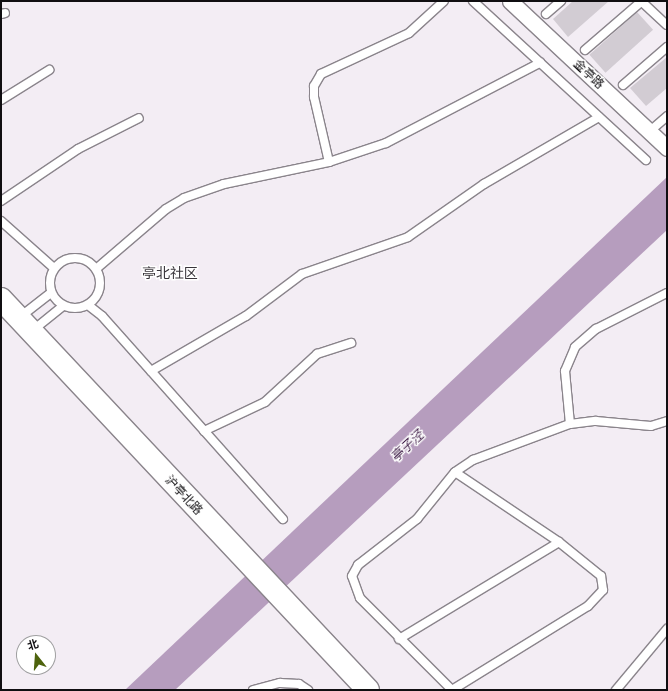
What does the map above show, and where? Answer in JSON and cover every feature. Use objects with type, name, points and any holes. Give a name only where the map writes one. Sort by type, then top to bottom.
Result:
[{"type":"street","name":"金亭路","points":[[510,1],[667,148]]},
{"type":"street","name":"沪亭北路","points":[[1,299],[282,601],[368,690]]},
{"type":"lane","points":[[329,162],[314,97],[314,86],[321,74],[408,33],[444,1]]},
{"type":"lane","points":[[472,1],[646,160]]},
{"type":"lane","points":[[546,14],[561,1]]},
{"type":"lane","points":[[585,50],[641,1],[667,25]]},
{"type":"lane","points":[[623,85],[667,47]]},
{"type":"lane","points":[[96,269],[166,209],[184,198],[224,184],[329,162],[421,128],[482,91],[540,63]]},
{"type":"lane","points":[[1,100],[49,70]]},
{"type":"lane","points":[[650,131],[667,116]]},
{"type":"lane","points":[[1,201],[88,143],[139,118]]},
{"type":"lane","points":[[151,371],[246,316],[302,274],[408,237],[484,184],[599,118]]},
{"type":"lane","points":[[1,220],[54,268]]},
{"type":"lane","points":[[76,258],[96,269],[98,292],[88,305],[71,308],[63,306],[51,293],[50,276],[54,268],[76,258]]},
{"type":"lane","points":[[25,325],[51,293]]},
{"type":"lane","points":[[570,424],[565,371],[576,347],[596,329],[667,293]]},
{"type":"lane","points":[[88,305],[151,371],[283,519]]},
{"type":"lane","points":[[25,325],[63,306]]},
{"type":"lane","points":[[204,431],[266,402],[317,354],[351,343]]},
{"type":"lane","points":[[455,472],[559,542],[601,576],[603,590],[588,606],[452,690],[399,639],[360,598],[352,576],[358,565],[417,519],[455,472],[473,460],[570,424],[596,421],[651,426],[667,421]]},
{"type":"lane","points":[[399,639],[559,542]]},
{"type":"lane","points":[[616,690],[667,629]]},
{"type":"lane","points":[[253,690],[280,683],[299,684],[308,690]]},
{"type":"water","name":"亭子泾","points":[[667,177],[667,230],[175,690],[125,690]]},
{"type":"building","points":[[573,1],[609,1],[568,37],[553,19]]},
{"type":"building","points":[[637,12],[653,30],[605,73],[589,55]]},
{"type":"building","points":[[667,57],[667,88],[646,106],[630,88]]},
{"type":"district","name":"亭北社区","points":[[170,273]]}]
